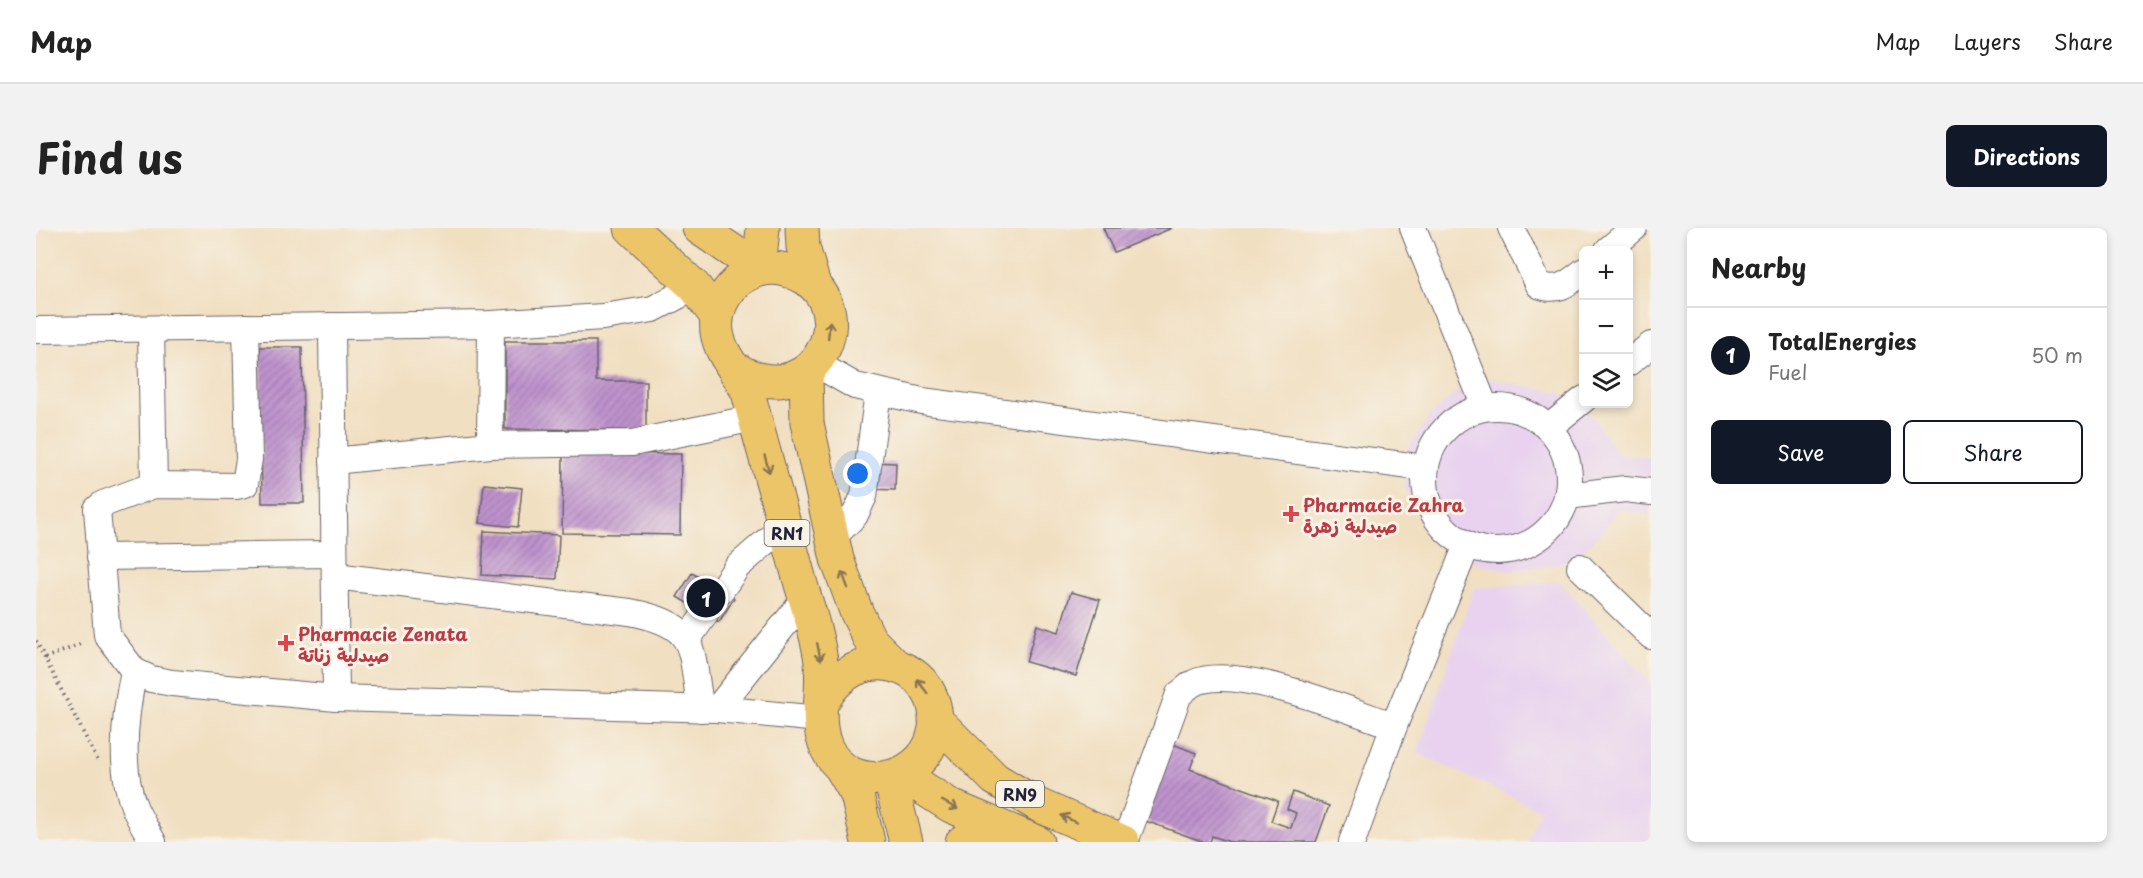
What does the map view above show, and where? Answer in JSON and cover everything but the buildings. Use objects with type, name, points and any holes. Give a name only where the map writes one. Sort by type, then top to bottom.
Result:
[{"type":"main road","name":"RN1","points":[[632,228],[695,287],[717,317],[720,345],[748,392],[820,654],[821,736],[857,795],[868,842]]},
{"type":"main road","points":[[699,228],[759,269]]},
{"type":"main road","points":[[759,269],[762,228]]},
{"type":"main road","points":[[802,228],[803,247],[814,285]]},
{"type":"main road","points":[[717,317],[730,287],[743,276],[759,269],[779,268],[798,273],[814,285]]},
{"type":"main road","name":"RN1","points":[[814,285],[824,299],[830,315],[830,332],[825,349],[811,368],[807,423],[832,538],[856,611],[870,640],[895,665],[911,673],[923,686],[932,701],[935,718]]},
{"type":"main road","points":[[736,369],[753,378],[771,382],[789,380],[811,368]]},
{"type":"main road","points":[[821,710],[831,686],[844,673],[869,664],[895,665]]},
{"type":"main road","points":[[840,766],[855,775],[873,779],[896,776],[915,765],[927,752],[933,736],[935,718]]},
{"type":"main road","name":"RN9","points":[[935,718],[995,779],[1038,805],[1124,842]]},
{"type":"main road","points":[[896,776],[906,842]]},
{"type":"main road","name":"RN9","points":[[896,776],[951,806],[1037,842]]},
{"type":"main road","points":[[962,842],[997,827]]},
{"type":"street","points":[[1413,228],[1485,407]]},
{"type":"street","points":[[1511,228],[1539,285],[1548,289],[1562,287],[1579,275]]},
{"type":"street","points":[[1613,246],[1634,228]]},
{"type":"street","points":[[36,330],[490,324],[603,317],[653,309],[695,287]]},
{"type":"street","points":[[490,324],[490,445]]},
{"type":"street","points":[[332,326],[336,698]]},
{"type":"street","points":[[246,327],[249,459],[245,484],[237,486],[154,485],[103,504],[97,509],[107,635],[135,671],[151,679],[172,683],[336,698],[821,710]]},
{"type":"street","points":[[151,328],[154,485]]},
{"type":"street","points":[[1633,360],[1651,345]]},
{"type":"street","points":[[811,368],[855,386],[922,401],[1425,468]]},
{"type":"street","points":[[832,538],[855,515],[864,496],[878,392]]},
{"type":"street","points":[[1548,428],[1579,403]]},
{"type":"street","points":[[1502,406],[1526,412],[1548,428],[1562,448],[1568,468],[1567,496],[1557,519],[1536,539],[1513,549],[1491,551],[1467,545],[1448,533],[1433,513],[1426,493],[1425,468],[1433,446],[1448,426],[1462,416],[1485,407],[1502,406]]},
{"type":"street","points":[[333,461],[490,445],[632,443],[755,418]]},
{"type":"street","points":[[1568,468],[1636,490]]},
{"type":"street","points":[[1567,496],[1636,490],[1651,472]]},
{"type":"street","points":[[721,590],[737,567],[785,525]]},
{"type":"street","points":[[1352,842],[1394,726],[1467,545]]},
{"type":"street","points":[[100,557],[334,565],[630,612],[671,623],[688,639],[709,709]]},
{"type":"street","points":[[1580,567],[1651,636]]},
{"type":"street","points":[[709,709],[805,599]]},
{"type":"street","points":[[688,639],[705,614]]},
{"type":"street","points":[[135,671],[127,706],[125,762],[134,808],[153,842]]},
{"type":"street","points":[[1124,842],[1179,694],[1194,682],[1220,677],[1268,684],[1394,726]]},
{"type":"path","points":[[45,658],[107,635]]},
{"type":"path","points":[[36,641],[102,770]]},
{"type":"shaded area","points":[[1492,379],[1561,393],[1594,418],[1617,454],[1651,457],[1651,514],[1617,510],[1600,534],[1573,560],[1540,567],[1509,571],[1477,563],[1444,546],[1419,518],[1405,487],[1407,449],[1432,413],[1460,390]]},
{"type":"shaded area","points":[[1560,582],[1651,684],[1651,842],[1527,842],[1540,810],[1417,753],[1474,588]]},
{"type":"place","name":"Pharmacie Zahra صيدلية زهرة","points":[[1291,514]]},
{"type":"place","name":"TotalEnergies","points":[[706,598]]},
{"type":"place","name":"Pharmacie Zenata صيدلية زناتة","points":[[286,643]]}]
